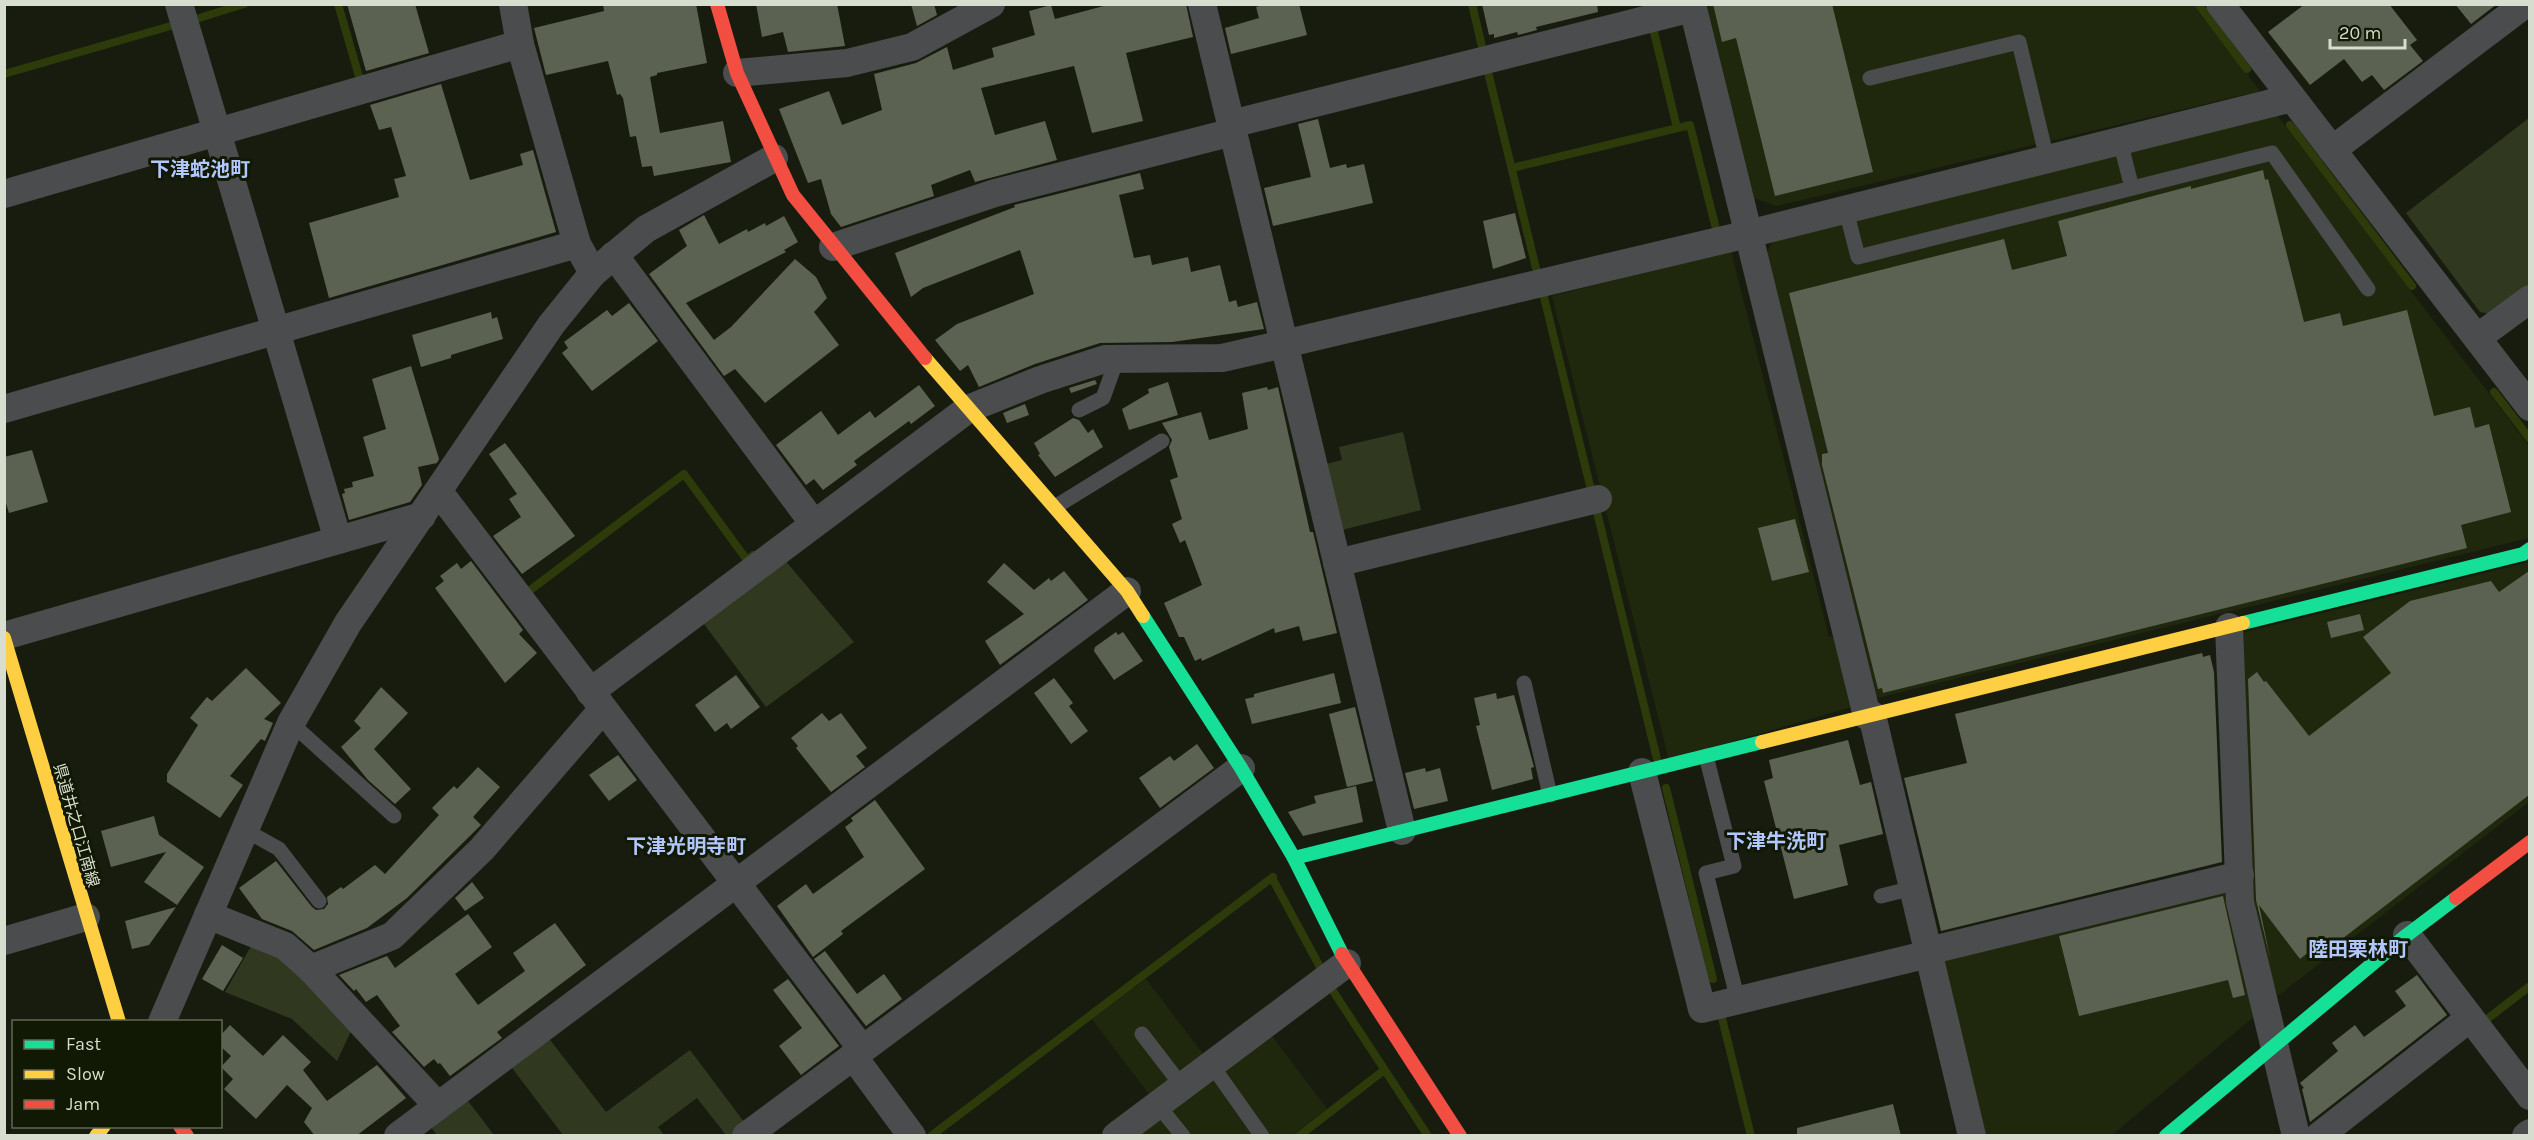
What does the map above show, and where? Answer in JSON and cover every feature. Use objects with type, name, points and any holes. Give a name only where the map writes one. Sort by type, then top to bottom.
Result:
[{"type":"street","points":[[179,4],[338,540]]},
{"type":"street","points":[[513,4],[520,44],[577,244],[604,264],[814,524]]},
{"type":"street","points":[[717,4],[737,73],[774,158],[793,195],[833,247],[968,410],[1127,591],[1241,768],[1294,858],[1347,963],[1460,1136]]},
{"type":"street","points":[[737,73],[847,63],[912,47],[991,4]]},
{"type":"street","points":[[1202,4],[1402,831]]},
{"type":"street","points":[[2220,4],[2529,407]]},
{"type":"street","points":[[2332,150],[2525,4]]},
{"type":"street","points":[[833,247],[995,193],[1692,6],[1913,888],[1972,1136]]},
{"type":"street","points":[[4,194],[520,44]]},
{"type":"street","points":[[311,969],[392,936],[482,849],[597,700],[814,524],[968,410],[1040,380],[1105,359],[1222,358],[1748,234],[2292,98]]},
{"type":"street","points":[[163,1020],[291,723],[348,623],[551,325],[604,264],[646,229],[774,158]]},
{"type":"street","points":[[4,409],[577,244]]},
{"type":"street","points":[[2477,338],[2529,299]]},
{"type":"street","points":[[439,492],[737,884],[858,1052],[912,1136]]},
{"type":"street","points":[[1337,563],[1598,499]]},
{"type":"street","points":[[4,637],[422,516]]},
{"type":"street","points":[[1294,858],[2523,554],[2529,549]]},
{"type":"street","points":[[398,1136],[1127,591]]},
{"type":"street","points":[[2229,627],[2240,902],[2296,1136]]},
{"type":"street","name":"県道井之口江南線","points":[[4,637],[118,1020]]},
{"type":"street","points":[[746,1136],[1241,768]]},
{"type":"street","points":[[1642,772],[1702,1009],[2240,875]]},
{"type":"street","points":[[2166,1136],[2407,935],[2529,842]]},
{"type":"street","points":[[208,915],[285,946],[311,969],[438,1106]]},
{"type":"street","points":[[4,941],[86,917]]},
{"type":"street","points":[[2407,935],[2529,1096]]},
{"type":"street","points":[[1116,1136],[1347,963]]},
{"type":"street","points":[[2319,1136],[2470,1018]]},
{"type":"lane","points":[[1869,78],[2019,42],[2047,159]]},
{"type":"lane","points":[[2120,141],[2132,188]]},
{"type":"lane","points":[[1846,210],[1858,257],[2272,153],[2368,289]]},
{"type":"lane","points":[[1080,410],[1103,398],[1117,359]]},
{"type":"lane","points":[[1055,507],[1162,441]]},
{"type":"lane","points":[[1524,683],[1550,795]]},
{"type":"lane","points":[[291,723],[394,816]]},
{"type":"lane","points":[[1706,756],[1734,866],[1706,873],[1738,1000]]},
{"type":"lane","points":[[245,830],[279,849],[319,901]]},
{"type":"lane","points":[[1881,896],[1913,888]]},
{"type":"lane","points":[[1142,1034],[1182,1086]]},
{"type":"lane","points":[[1210,1065],[1262,1136]]},
{"type":"lane","points":[[1158,1104],[1183,1136]]},
{"type":"shaded area","points":[[1707,5],[2193,5],[2260,91],[1777,206],[1754,198]]},
{"type":"shaded area","points":[[2277,115],[2529,446],[2529,538],[1873,699],[1765,259],[1774,237]]},
{"type":"shaded area","points":[[2529,118],[2529,285],[2491,314],[2480,312],[2406,213]]},
{"type":"shaded area","points":[[1731,251],[1829,637],[1838,636],[1855,706],[1669,760],[1552,296]]},
{"type":"shaded area","points":[[1403,432],[1421,510],[1338,531],[1322,465],[1342,460],[1339,447]]},
{"type":"shaded area","points":[[783,558],[854,642],[766,707],[701,620]]},
{"type":"shaded area","points":[[2529,562],[2529,802],[2279,995],[2268,992],[2247,897],[2237,634]]},
{"type":"shaded area","points":[[2227,888],[2255,1016],[2112,1135],[1978,1135],[1942,957]]},
{"type":"shaded area","points":[[254,941],[284,954],[353,1027],[337,1061],[292,1019],[225,992]]},
{"type":"shaded area","points":[[1146,979],[1206,1058],[1152,1098],[1092,1019]]},
{"type":"shaded area","points":[[1269,1032],[1327,1109],[1293,1135],[1132,1136]]},
{"type":"shaded area","points":[[547,1036],[606,1112],[690,1050],[747,1126],[735,1135],[726,1135],[697,1098],[658,1127],[664,1135],[563,1135],[509,1064]]},
{"type":"shaded area","points":[[465,1097],[494,1135],[437,1135],[429,1125]]},
{"type":"building","points":[[347,4],[415,4],[429,53],[366,71]]},
{"type":"building","points":[[603,4],[696,4],[707,63],[657,73],[650,77],[660,133],[723,121],[731,162],[654,176],[652,166],[642,167],[636,136],[630,137],[623,98],[620,94],[617,95],[608,61],[546,75],[534,28],[604,11]]},
{"type":"building","points":[[756,4],[837,4],[845,46],[788,52],[783,32],[762,37]]},
{"type":"building","points":[[911,4],[934,4],[937,15],[917,26]]},
{"type":"building","points":[[1111,4],[1186,4],[1193,37],[1126,53],[1143,121],[1092,133],[1074,66],[981,88],[995,135],[1045,121],[1057,160],[975,182],[970,170],[931,185],[934,196],[841,227],[831,214],[821,179],[808,183],[779,109],[829,91],[842,125],[882,110],[874,74],[916,63],[947,47],[953,70],[994,57],[992,48],[1035,35],[1029,11],[1051,5],[1055,19]]},
{"type":"building","points":[[1266,4],[1299,4],[1307,35],[1231,54],[1225,28],[1259,18],[1256,7]]},
{"type":"building","points":[[1482,4],[1597,4],[1598,12],[1536,27],[1537,30],[1518,35],[1517,32],[1494,38],[1494,34],[1489,35]]},
{"type":"building","points":[[1713,4],[1832,4],[1873,172],[1775,196],[1736,38],[1722,42]]},
{"type":"building","points":[[2305,4],[2389,4],[2417,40],[2410,45],[2423,61],[2384,90],[2372,75],[2362,82],[2344,59],[2310,85],[2268,32]]},
{"type":"building","points":[[2455,4],[2497,4],[2471,24]]},
{"type":"building","points":[[441,84],[470,180],[523,165],[520,154],[533,150],[556,232],[329,298],[309,223],[399,197],[394,179],[406,176],[391,127],[379,130],[370,105]]},
{"type":"building","points":[[1318,119],[1330,168],[1346,164],[1347,168],[1364,164],[1373,203],[1273,226],[1264,188],[1311,177],[1298,124]]},
{"type":"building","points":[[2263,170],[2265,180],[2268,179],[2304,322],[2340,313],[2343,326],[2407,310],[2434,416],[2470,407],[2475,428],[2489,424],[2511,512],[2461,525],[2467,548],[1883,693],[1882,688],[1878,689],[1822,465],[1822,454],[1828,453],[1789,293],[2004,239],[2012,270],[2067,256],[2058,221],[2191,186],[2191,189]]},
{"type":"building","points":[[1140,173],[1144,189],[1119,195],[1134,258],[1150,255],[1152,265],[1188,257],[1191,272],[1220,265],[1229,302],[1236,300],[1238,307],[1257,302],[1264,329],[1172,342],[1100,343],[1035,364],[979,387],[968,365],[960,371],[935,340],[957,324],[1034,294],[1020,250],[923,288],[911,297],[895,253],[1015,207],[1014,205]]},
{"type":"building","points":[[1515,213],[1526,258],[1493,269],[1483,221]]},
{"type":"building","points":[[704,215],[719,244],[747,229],[748,232],[765,223],[766,226],[784,216],[798,242],[784,250],[786,252],[686,303],[714,340],[731,327],[795,259],[816,277],[827,298],[814,312],[839,345],[765,403],[735,369],[724,376],[649,274],[687,246],[679,230]]},
{"type":"building","points":[[629,303],[658,341],[592,391],[562,353],[568,348],[564,342],[607,310],[612,316]]},
{"type":"building","points":[[491,312],[492,319],[497,317],[503,339],[421,367],[412,335]]},
{"type":"building","points":[[411,366],[439,459],[437,463],[418,467],[422,485],[410,502],[349,520],[342,494],[345,493],[344,489],[353,487],[352,482],[374,476],[363,437],[386,429],[372,379]]},
{"type":"building","points":[[1095,380],[1097,384],[1071,393],[1069,388]]},
{"type":"building","points":[[1168,382],[1178,415],[1129,430],[1122,409],[1149,393],[1148,389]]},
{"type":"building","points":[[919,385],[935,406],[911,424],[909,421],[854,461],[857,465],[823,490],[814,479],[806,485],[776,445],[821,411],[838,435],[870,411],[875,418]]},
{"type":"building","points":[[1267,387],[1268,390],[1278,387],[1310,532],[1313,532],[1337,633],[1303,641],[1299,626],[1275,633],[1274,628],[1202,661],[1201,658],[1195,661],[1184,637],[1179,637],[1164,603],[1202,585],[1185,540],[1180,543],[1172,524],[1182,519],[1170,480],[1178,477],[1169,447],[1172,440],[1162,423],[1201,412],[1209,440],[1248,429],[1242,393]]},
{"type":"building","points":[[1025,404],[1029,415],[1007,423],[1003,413]]},
{"type":"building","points":[[1073,418],[1079,420],[1088,433],[1093,429],[1103,447],[1055,477],[1038,455],[1040,454],[1034,443]]},
{"type":"building","points":[[505,443],[575,536],[522,574],[493,536],[521,517],[509,499],[517,494],[489,454]]},
{"type":"building","points":[[32,450],[48,502],[9,513],[4,497],[4,457]]},
{"type":"building","points":[[1795,519],[1809,572],[1772,581],[1758,528]]},
{"type":"building","points":[[471,561],[523,630],[519,634],[537,653],[505,683],[435,588],[444,581],[440,576],[457,563],[461,569]]},
{"type":"building","points":[[1004,563],[1034,590],[1049,578],[1051,581],[1064,571],[1088,600],[1000,665],[985,641],[1024,614],[987,582]]},
{"type":"building","points":[[2529,571],[2529,795],[2316,959],[2310,951],[2300,959],[2259,905],[2271,962],[2256,900],[2248,679],[2257,672],[2309,736],[2391,673],[2363,637],[2410,601],[2491,581],[2499,592]]},
{"type":"building","points":[[2360,614],[2364,630],[2331,638],[2327,622]]},
{"type":"building","points":[[1116,632],[1118,635],[1123,632],[1143,661],[1114,680],[1094,651],[1095,647]]},
{"type":"building","points":[[2202,653],[2203,657],[2210,655],[2214,672],[2222,862],[1941,931],[1904,778],[1967,763],[1955,714]]},
{"type":"building","points":[[246,668],[281,703],[264,719],[273,723],[265,741],[261,739],[230,776],[243,785],[220,818],[167,782],[167,774],[198,725],[190,718],[207,697],[212,701]]},
{"type":"building","points":[[1334,673],[1341,703],[1252,724],[1245,699],[1254,697],[1254,694]]},
{"type":"building","points":[[736,675],[760,707],[731,729],[727,723],[715,732],[695,705]]},
{"type":"building","points":[[1054,678],[1073,703],[1069,706],[1088,731],[1071,744],[1034,693]]},
{"type":"building","points":[[381,687],[408,713],[374,749],[411,789],[395,804],[368,780],[341,747],[361,728],[354,721]]},
{"type":"building","points":[[1496,693],[1497,699],[1514,695],[1534,767],[1531,768],[1533,779],[1492,790],[1476,726],[1480,725],[1474,698]]},
{"type":"building","points":[[1355,707],[1373,781],[1347,787],[1329,714]]},
{"type":"building","points":[[822,713],[829,721],[841,713],[867,748],[856,756],[865,767],[831,792],[796,748],[798,746],[791,738]]},
{"type":"building","points":[[1848,740],[1860,785],[1871,782],[1883,834],[1839,845],[1848,885],[1794,899],[1764,781],[1773,778],[1769,760]]},
{"type":"building","points":[[1197,744],[1214,768],[1160,808],[1139,778],[1170,756],[1174,761]]},
{"type":"building","points":[[618,755],[637,780],[609,801],[589,775]]},
{"type":"building","points":[[478,767],[500,787],[473,817],[481,825],[407,898],[367,928],[314,950],[292,931],[262,919],[239,888],[276,861],[312,907],[316,910],[324,909],[328,904],[327,897],[341,887],[343,889],[375,865],[385,874],[439,815],[432,808],[454,786],[457,789]]},
{"type":"building","points":[[1425,768],[1426,772],[1440,768],[1448,801],[1414,809],[1405,773]]},
{"type":"building","points":[[1356,786],[1363,822],[1303,836],[1288,812],[1316,803],[1314,796]]},
{"type":"building","points":[[875,800],[925,869],[841,931],[843,934],[813,957],[777,906],[806,884],[813,894],[864,857],[845,827],[853,821],[851,818]]},
{"type":"building","points":[[154,816],[159,835],[204,867],[177,905],[144,882],[166,852],[111,867],[101,831]]},
{"type":"building","points":[[472,882],[484,898],[465,911],[455,898]]},
{"type":"building","points":[[2223,896],[2245,995],[2233,998],[2228,980],[2079,1016],[2059,936]]},
{"type":"building","points":[[176,907],[149,945],[132,949],[125,921]]},
{"type":"building","points":[[468,914],[492,947],[455,974],[478,1005],[525,971],[513,953],[555,923],[586,965],[497,1032],[502,1038],[450,1076],[434,1059],[424,1067],[392,1032],[400,1026],[377,995],[366,1002],[356,989],[354,991],[339,975],[387,956],[395,968]]},
{"type":"building","points":[[222,945],[243,958],[223,991],[202,979]]},
{"type":"building","points":[[825,951],[857,994],[884,974],[902,999],[866,1026],[814,959]]},
{"type":"building","points":[[2417,975],[2447,1015],[2310,1122],[2302,1089],[2304,1088],[2300,1083],[2338,1051],[2332,1043],[2355,1025],[2364,1037],[2406,1006],[2395,991]]},
{"type":"building","points":[[788,979],[839,1046],[801,1075],[779,1046],[802,1028],[773,990]]},
{"type":"building","points":[[230,1025],[263,1056],[283,1035],[311,1062],[303,1070],[327,1101],[377,1065],[406,1098],[356,1136],[315,1136],[304,1122],[312,1108],[287,1085],[256,1119],[224,1089],[233,1079],[222,1068],[231,1056],[222,1048],[222,1034]]},
{"type":"building","points":[[1893,1104],[1901,1136],[1797,1136],[1797,1128]]},
{"type":"waterway","points":[[196,19],[244,4]]},
{"type":"waterway","points":[[338,4],[360,80]]},
{"type":"waterway","points":[[1472,4],[1483,51]]},
{"type":"waterway","points":[[2198,4],[2247,69]]},
{"type":"waterway","points":[[4,74],[174,25]]},
{"type":"waterway","points":[[1653,28],[1677,128]]},
{"type":"waterway","points":[[1487,68],[1536,268]]},
{"type":"waterway","points":[[1512,168],[1690,125],[1715,225]]},
{"type":"waterway","points":[[2290,125],[2412,286]]},
{"type":"waterway","points":[[1543,293],[1591,490]]},
{"type":"waterway","points":[[2494,392],[2530,439]]},
{"type":"waterway","points":[[529,591],[684,474],[747,560],[753,555]]},
{"type":"waterway","points":[[1596,508],[1657,759]]},
{"type":"waterway","points":[[1666,788],[1713,979]]},
{"type":"waterway","points":[[931,1136],[1273,877]]},
{"type":"waterway","points":[[1272,878],[1320,967]]},
{"type":"waterway","points":[[2486,1020],[2530,986]]},
{"type":"waterway","points":[[1331,988],[1428,1136]]},
{"type":"waterway","points":[[1721,1014],[1751,1136]]},
{"type":"waterway","points":[[1299,1136],[1383,1071]]},
{"type":"traffic: fast","points":[[2243,623],[2523,554],[2530,549]]},
{"type":"traffic: fast","points":[[1143,616],[1241,768],[1294,858],[1342,954]]},
{"type":"traffic: fast","points":[[1294,858],[1762,742]]},
{"type":"traffic: fast","points":[[2166,1136],[2407,935],[2456,898]]},
{"type":"traffic: slow","points":[[925,358],[1127,591],[1143,616]]},
{"type":"traffic: slow","points":[[1762,742],[2243,623]]},
{"type":"traffic: slow","points":[[4,638],[118,1020]]},
{"type":"traffic: slow","points":[[96,1136],[102,1128]]},
{"type":"traffic: jam","points":[[717,4],[737,73],[793,195],[925,358]]},
{"type":"traffic: jam","points":[[2456,898],[2530,842]]},
{"type":"traffic: jam","points":[[1342,954],[1460,1136]]},
{"type":"traffic: jam","points":[[181,1128],[187,1136]]},
{"type":"district","name":"下津蛇池町","points":[[200,169]]},
{"type":"district","name":"下津牛洗町","points":[[1776,841]]},
{"type":"district","name":"下津光明寺町","points":[[686,846]]},
{"type":"district","name":"陸田栗林町","points":[[2358,949]]}]
